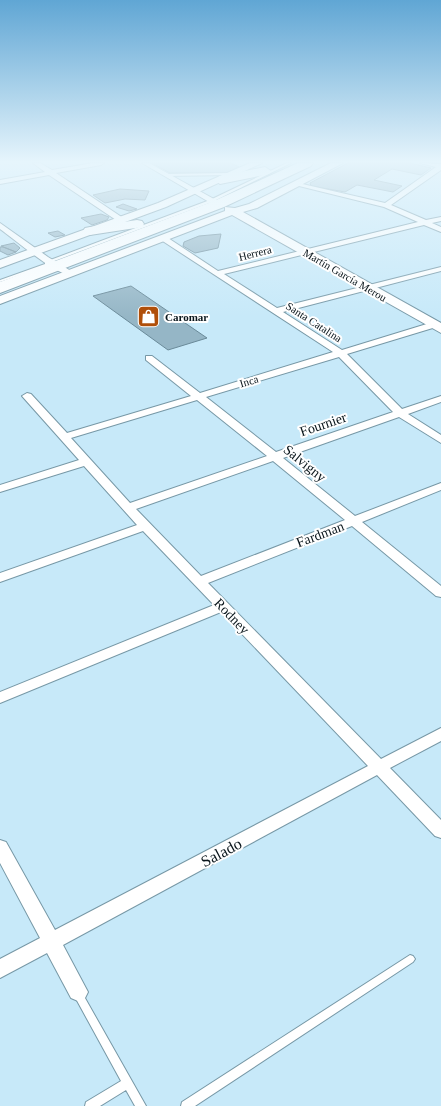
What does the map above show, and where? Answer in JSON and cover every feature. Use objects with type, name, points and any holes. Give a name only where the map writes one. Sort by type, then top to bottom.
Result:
[{"type":"highway","points":[[0,288],[51,262],[137,224],[164,215]]},
{"type":"highway","points":[[0,279],[51,262],[170,215]]},
{"type":"highway","points":[[90,231],[137,224]]},
{"type":"highway","points":[[0,294],[40,284]]},
{"type":"street","points":[[114,215],[122,220]]},
{"type":"street","points":[[0,300],[40,284],[51,262],[90,231],[144,215]]},
{"type":"street","points":[[0,264],[51,262],[162,238],[225,215]]},
{"type":"street","name":"Martín García Merou","points":[[240,215],[367,289],[437,327]]},
{"type":"street","points":[[407,215],[441,230]]},
{"type":"street","name":"Herrera","points":[[219,274],[441,219]]},
{"type":"street","points":[[0,225],[51,262]]},
{"type":"street","name":"Santa Catalina","points":[[162,238],[341,353],[400,413],[441,440]]},
{"type":"street","points":[[276,311],[441,270]]},
{"type":"street","name":"Inca","points":[[65,437],[341,353],[437,327]]},
{"type":"street","name":"Salvigny","points":[[148,358],[274,456],[441,593]]},
{"type":"street","name":"Rodney","points":[[27,396],[130,507],[145,526],[441,831]]},
{"type":"street","name":"Fournier","points":[[130,507],[441,399]]},
{"type":"street","points":[[0,489],[87,461]]},
{"type":"street","name":"Fardman","points":[[199,582],[441,486]]},
{"type":"street","points":[[0,578],[145,526]]},
{"type":"street","points":[[0,698],[223,606]]},
{"type":"street","name":"Salado","points":[[0,969],[441,734]]},
{"type":"street","points":[[0,848],[78,992]]},
{"type":"lane","points":[[186,1106],[410,959]]},
{"type":"lane","points":[[78,992],[141,1106]]},
{"type":"lane","points":[[90,1106],[127,1083]]},
{"type":"building","points":[[98,215],[109,217],[107,220],[92,225],[81,218]]},
{"type":"building","points":[[58,231],[65,235],[55,237],[48,233]]},
{"type":"building","points":[[221,234],[218,248],[195,253],[183,246],[184,242],[199,236]]},
{"type":"building","points":[[14,243],[20,248],[16,252],[1,246]]},
{"type":"building","points":[[0,247],[16,252],[8,255],[0,251]]},
{"type":"building","name":"Caromar","points":[[131,286],[207,338],[168,350],[93,296]]},
{"type":"place","name":"Caromar","points":[[149,317]]}]
